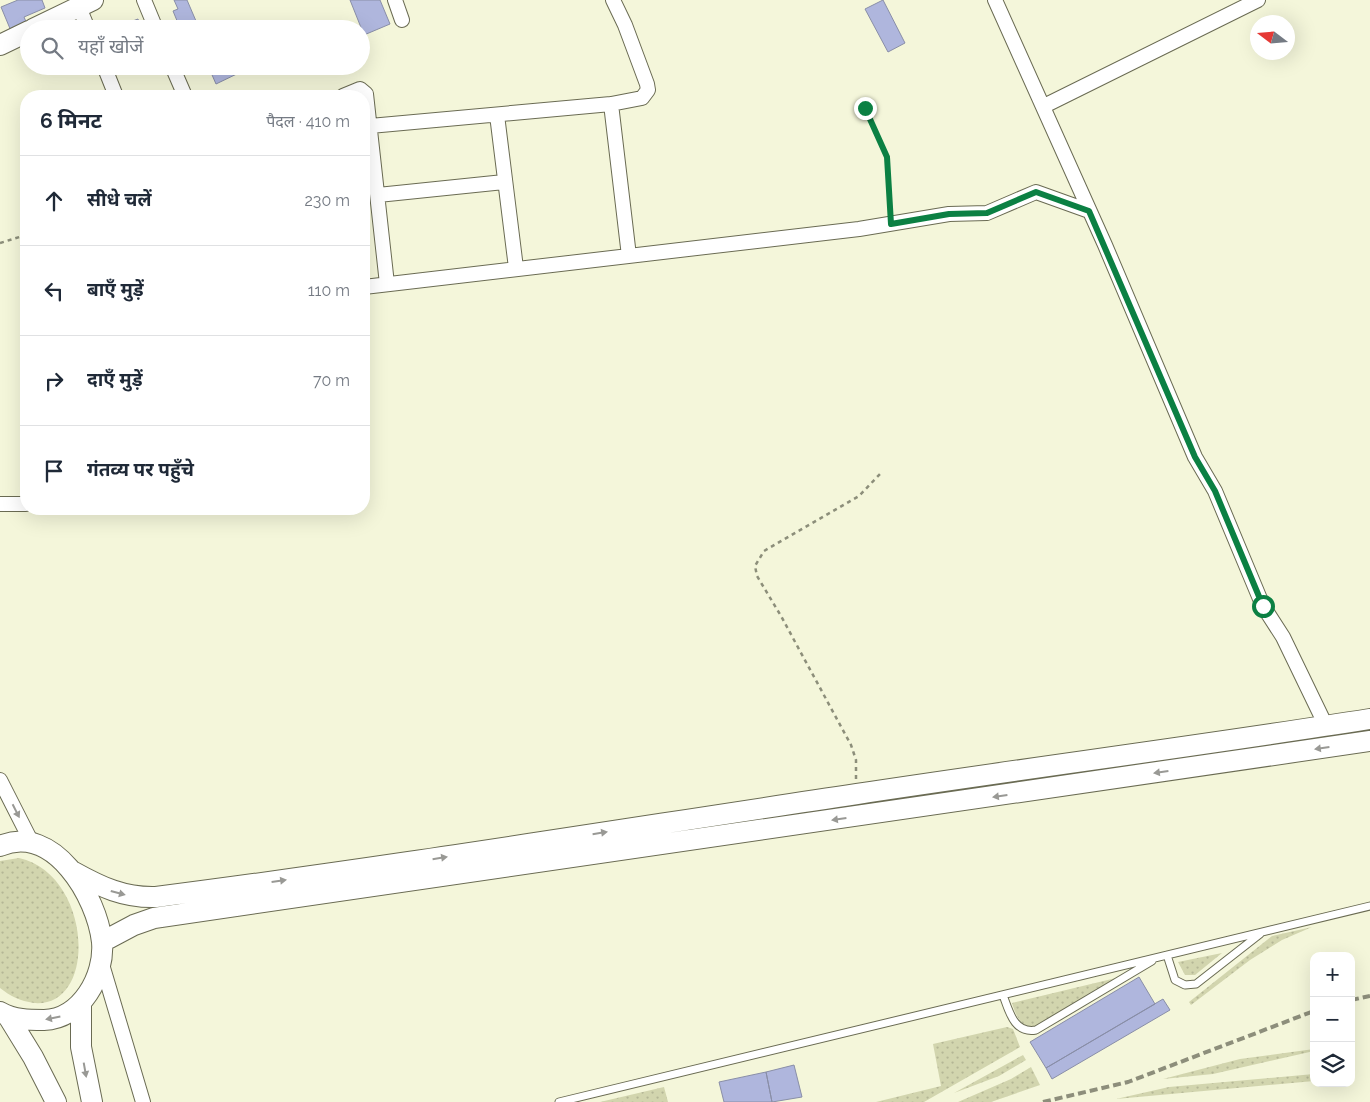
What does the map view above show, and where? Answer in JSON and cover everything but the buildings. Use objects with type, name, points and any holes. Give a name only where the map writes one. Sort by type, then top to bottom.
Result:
[{"type":"street","points":[[144,0],[152,20]]},
{"type":"street","points":[[396,0],[402,20]]},
{"type":"street","points":[[388,284],[370,126],[611,104],[642,98],[648,90],[625,25],[613,0]]},
{"type":"street","points":[[995,0],[1044,106],[1195,457],[1215,491],[1263,606],[1283,637],[1326,726]]},
{"type":"street","points":[[1044,106],[1258,0]]},
{"type":"street","points":[[51,20],[86,3],[87,20]]},
{"type":"street","points":[[0,45],[20,35]]},
{"type":"street","points":[[108,75],[114,90]]},
{"type":"street","points":[[176,75],[182,90]]},
{"type":"street","points":[[611,104],[629,256]]},
{"type":"street","points":[[497,115],[516,268]]},
{"type":"street","points":[[378,195],[504,182]]},
{"type":"street","points":[[370,286],[891,224],[949,214],[987,213],[1036,192],[1089,211]]},
{"type":"street","points":[[0,504],[20,504]]},
{"type":"street","points":[[74,872],[119,894],[156,898],[343,872],[855,794],[1370,719]]},
{"type":"street","points":[[4,1015],[49,1020],[66,1016],[81,1004],[91,987],[101,951],[134,925],[154,918],[1370,741]]},
{"type":"street","points":[[0,780],[32,843]]},
{"type":"street","points":[[0,846],[10,842],[32,843],[59,856],[74,872],[94,913],[101,951],[143,1102]]},
{"type":"street","points":[[81,1004],[81,1047],[92,1102]]},
{"type":"street","points":[[4,1015],[33,1057],[56,1102]]},
{"type":"lane","points":[[559,1102],[1370,906]]},
{"type":"lane","points":[[1167,955],[1175,980],[1190,985],[1196,984],[1262,932]]},
{"type":"lane","points":[[1003,995],[1016,1024],[1024,1030],[1036,1030],[1158,958]]},
{"type":"path","points":[[865,108],[887,157],[891,224]]},
{"type":"path","points":[[0,243],[20,237]]},
{"type":"path","points":[[855,794],[856,760],[851,745],[781,616],[757,576],[755,566],[764,551],[859,496],[880,474]]},
{"type":"green space","points":[[19,858],[43,869],[61,888],[73,912],[78,938],[77,964],[69,985],[55,999],[34,1003],[16,998],[0,988],[0,861]]},
{"type":"green space","points":[[1312,927],[1282,940],[1250,960],[1191,1005],[1189,1002],[1272,936]]},
{"type":"green space","points":[[1222,953],[1195,975],[1185,975],[1178,962]]},
{"type":"green space","points":[[1116,978],[1037,1026],[1027,1026],[1023,1023],[1017,1017],[1012,1003]]},
{"type":"green space","points":[[1007,1027],[1013,1029],[1020,1047],[924,1102],[876,1102],[941,1086],[933,1044]]},
{"type":"green space","points":[[1310,1050],[1310,1052],[1213,1074],[1163,1079],[1240,1059]]},
{"type":"green space","points":[[1023,1055],[1026,1060],[999,1076],[954,1093]]},
{"type":"green space","points":[[1031,1067],[1040,1085],[991,1102],[958,1102],[1011,1079]]},
{"type":"green space","points":[[1310,1074],[1310,1081],[1116,1099],[1169,1087]]},
{"type":"green space","points":[[664,1087],[668,1102],[600,1102]]},
{"type":"railway","points":[[1355,999],[1370,996]]},
{"type":"railway","points":[[1043,1102],[1128,1082],[1310,1013]]},
{"type":"route","points":[[865,108],[887,157],[891,224],[949,214],[987,213],[1036,192],[1089,211],[1198,464],[1215,491],[1242,560],[1263,606]]}]
